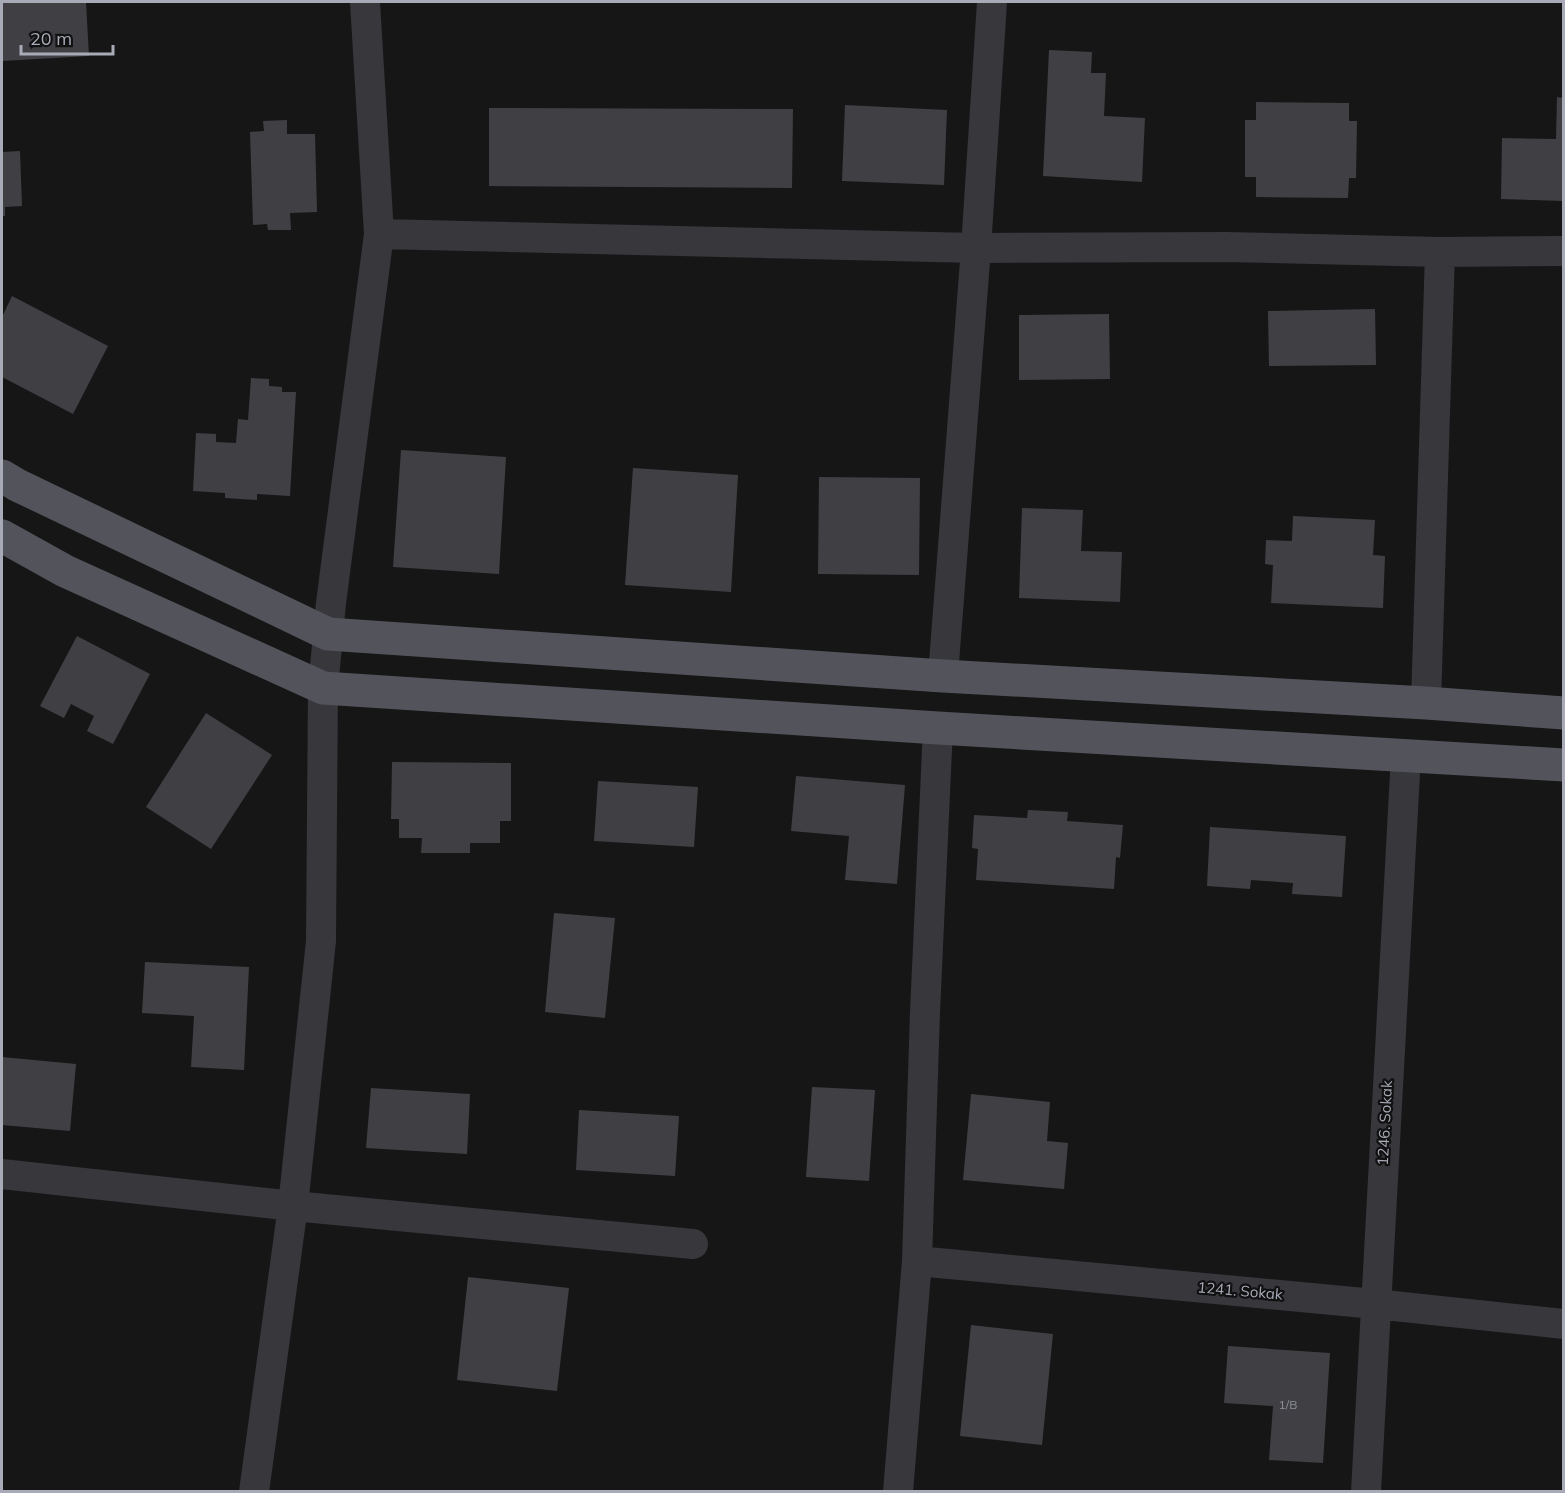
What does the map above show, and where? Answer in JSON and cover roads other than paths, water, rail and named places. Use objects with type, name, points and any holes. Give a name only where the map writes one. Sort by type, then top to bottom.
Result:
[{"type":"main road","points":[[2,476],[328,634],[1563,713]]},
{"type":"main road","points":[[2,536],[65,571],[323,688],[938,728],[1563,765]]},
{"type":"street","points":[[254,1491],[293,1206],[321,941],[323,688],[330,603],[380,234],[365,2]]},
{"type":"street","points":[[943,675],[976,248],[992,2]]},
{"type":"street","points":[[380,234],[976,248],[1226,247],[1440,252],[1563,251]]},
{"type":"street","points":[[1426,703],[1440,252]]},
{"type":"street","points":[[898,1491],[917,1261],[925,1012],[938,728]]},
{"type":"street","name":"1246. Sokak","points":[[1366,1491],[1406,755]]},
{"type":"street","points":[[2,1174],[293,1206],[693,1244]]},
{"type":"street","name":"1241. Sokak","points":[[917,1261],[1563,1324]]}]
